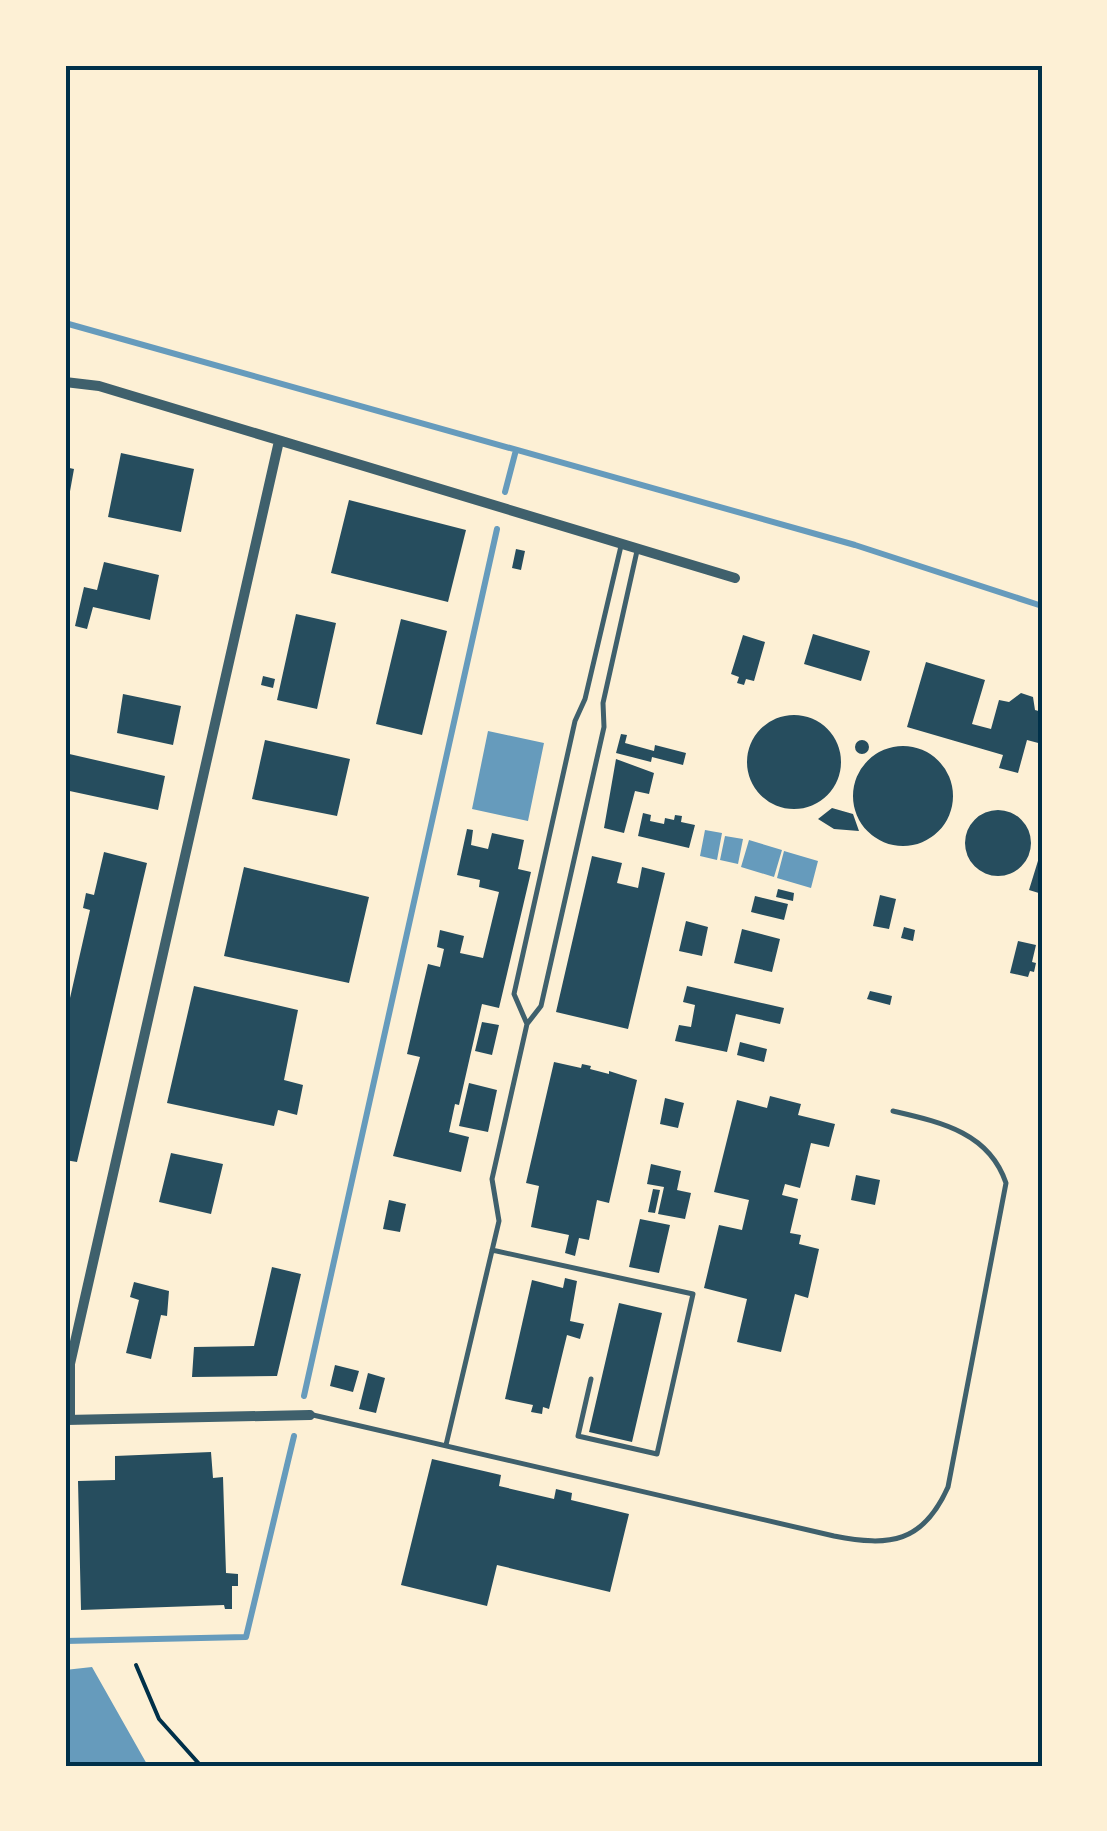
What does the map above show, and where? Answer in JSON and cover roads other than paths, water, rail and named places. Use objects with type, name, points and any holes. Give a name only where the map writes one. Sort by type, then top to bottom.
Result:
[{"type":"street","points":[[65,382],[98,386],[734,578]]},
{"type":"street","points":[[278,441],[70,1364],[68,1420],[310,1415]]},
{"type":"lane","points":[[528,1024],[514,994],[575,721],[585,699],[622,544]]},
{"type":"lane","points":[[446,1445],[499,1222],[492,1179],[528,1024],[541,1006],[604,728],[603,703],[638,548]]},
{"type":"lane","points":[[310,1415],[863,1542],[885,1543],[916,1530],[940,1505],[948,1487],[1006,1183],[991,1154],[964,1132],[940,1122],[893,1112]]},
{"type":"lane","points":[[492,1250],[693,1294],[656,1454],[578,1436],[591,1379]]},
{"type":"water","points":[[488,731],[544,743],[528,821],[472,809]]},
{"type":"water","points":[[705,830],[722,833],[717,860],[700,856]]},
{"type":"water","points":[[725,836],[743,839],[738,864],[720,860]]},
{"type":"water","points":[[749,840],[782,850],[774,877],[741,867]]},
{"type":"water","points":[[784,851],[818,861],[811,888],[777,878]]},
{"type":"water","points":[[92,1667],[148,1766],[65,1766],[65,1670]]},
{"type":"waterway","points":[[65,323],[855,545],[1042,606]]},
{"type":"waterway","points":[[505,492],[516,450]]},
{"type":"waterway","points":[[304,1396],[497,529]]},
{"type":"waterway","points":[[65,1641],[246,1637],[294,1436]]}]
